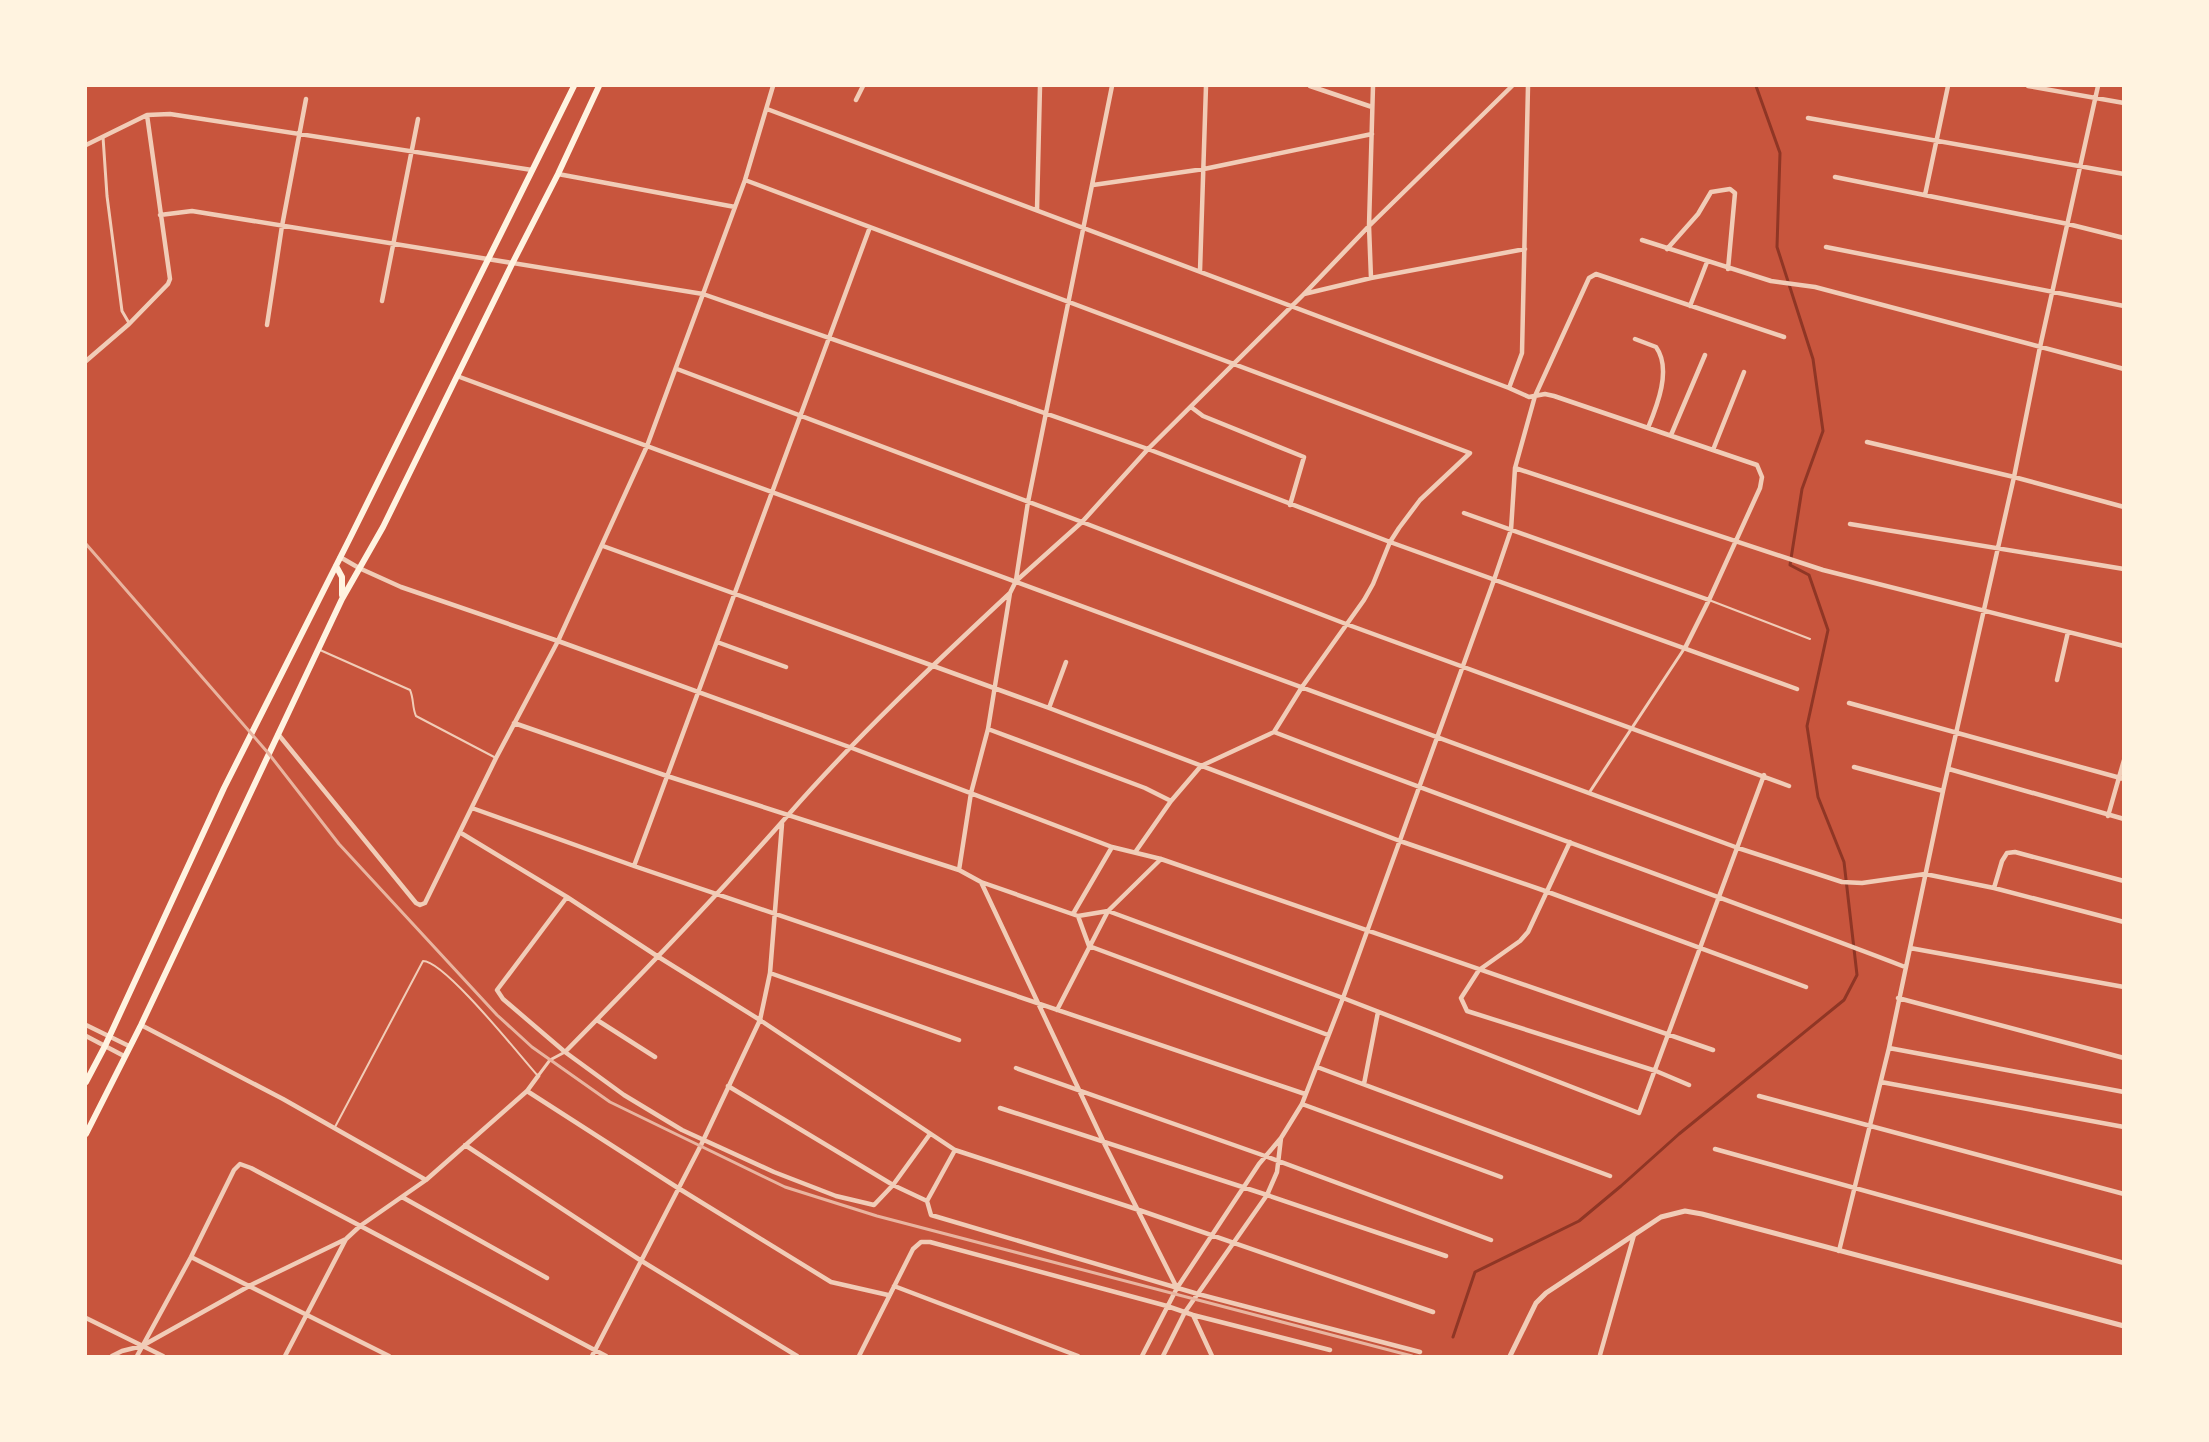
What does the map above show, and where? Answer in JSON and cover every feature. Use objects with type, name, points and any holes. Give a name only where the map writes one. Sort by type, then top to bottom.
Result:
[{"type":"main road","points":[[86,1082],[105,1046],[224,788],[574,86]]},
{"type":"main road","points":[[86,1134],[141,1025],[342,599],[383,527],[558,174],[598,86]]},
{"type":"main road","points":[[336,566],[342,577],[342,599]]},
{"type":"street","points":[[278,734],[416,903],[420,905],[425,903],[496,758],[558,641],[647,446],[745,180],[773,86]]},
{"type":"street","points":[[856,100],[863,86]]},
{"type":"street","points":[[1037,210],[1041,86]]},
{"type":"street","points":[[959,870],[971,793],[988,729],[1010,593],[1016,581],[1029,502],[1112,86]]},
{"type":"street","points":[[1200,271],[1206,86]]},
{"type":"street","points":[[1310,86],[1372,107]]},
{"type":"street","points":[[1371,278],[1369,226],[1372,86]]},
{"type":"street","points":[[1016,581],[1082,522],[1148,449],[1369,226],[1512,86]]},
{"type":"street","points":[[1509,388],[1522,353],[1528,86]]},
{"type":"street","points":[[1925,195],[1948,86]]},
{"type":"street","points":[[2028,86],[2124,103]]},
{"type":"street","points":[[1838,1251],[1889,1048],[1898,998],[2098,86]]},
{"type":"street","points":[[267,325],[282,226],[306,99]]},
{"type":"street","points":[[766,109],[1085,227],[1524,395],[1554,396],[1757,465],[1762,477],[1760,488],[1685,648],[1589,793]]},
{"type":"street","points":[[86,145],[147,115],[171,114],[532,170]]},
{"type":"street","points":[[86,361],[129,324],[168,284],[170,279],[147,115]]},
{"type":"street","points":[[1809,118],[2124,174]]},
{"type":"street","points":[[382,302],[418,119]]},
{"type":"street","points":[[1093,185],[1204,169],[1372,134]]},
{"type":"street","points":[[103,135],[107,196],[122,311],[129,324]]},
{"type":"street","points":[[558,174],[735,207]]},
{"type":"street","points":[[1835,177],[2068,224],[2124,238]]},
{"type":"street","points":[[745,180],[1470,453],[1420,500],[1390,542],[1373,584],[1274,732],[1201,766],[1171,801],[1136,852]]},
{"type":"street","points":[[1667,249],[1698,214],[1711,192],[1730,189],[1735,193],[1728,268]]},
{"type":"street","points":[[160,215],[192,211],[703,294],[1148,449],[1390,542],[1797,689]]},
{"type":"street","points":[[634,866],[870,226]]},
{"type":"street","points":[[1642,240],[1772,281],[1815,287],[2124,369]]},
{"type":"street","points":[[1826,247],[2124,306]]},
{"type":"street","points":[[1304,294],[1371,278],[1525,249]]},
{"type":"street","points":[[1690,306],[1707,262]]},
{"type":"street","points":[[1142,1356],[1178,1288],[1302,1104],[1343,998],[1511,530],[1515,468],[1535,396],[1589,278],[1596,274],[1784,337]]},
{"type":"street","points":[[1635,339],[1656,347],[1662,358],[1661,384],[1656,408],[1648,428]]},
{"type":"street","points":[[1671,435],[1706,356]]},
{"type":"street","points":[[677,369],[1346,624],[1789,786]]},
{"type":"street","points":[[1713,450],[1744,372]]},
{"type":"street","points":[[457,376],[1437,735],[1737,848],[1853,884],[1925,874],[1994,888],[2124,922]]},
{"type":"street","points":[[1191,408],[1203,416],[1304,457],[1290,505]]},
{"type":"street","points":[[1867,442],[2014,477],[2124,507]]},
{"type":"street","points":[[1515,468],[1823,570],[2124,646]]},
{"type":"street","points":[[1464,513],[1709,600]]},
{"type":"street","points":[[1850,524],[2124,568]]},
{"type":"street","points":[[603,546],[933,665],[1400,841],[1548,892],[1806,987]]},
{"type":"street","points":[[340,557],[400,587],[558,641],[852,748],[1112,847],[1161,859],[1713,1050]]},
{"type":"street","points":[[112,1356],[142,1346],[251,1286],[346,1239],[360,1226],[426,1180],[528,1091],[550,1060],[565,1052],[597,1020],[852,748],[933,665],[1010,593]]},
{"type":"street","points":[[2057,680],[2068,632]]},
{"type":"street","points":[[717,642],[786,667]]},
{"type":"street","points":[[1049,708],[1066,662]]},
{"type":"street","points":[[1849,703],[2121,779]]},
{"type":"street","points":[[514,723],[788,816],[959,870],[981,882],[1075,915],[1108,911],[1343,998],[1639,1113],[1764,776]]},
{"type":"street","points":[[988,729],[1145,788],[1171,801]]},
{"type":"street","points":[[1274,732],[1419,788],[1720,896],[1905,967]]},
{"type":"street","points":[[2108,816],[2121,779],[2124,760]]},
{"type":"street","points":[[1854,767],[1943,791]]},
{"type":"street","points":[[1948,769],[2124,819]]},
{"type":"street","points":[[472,808],[634,866],[1305,1094]]},
{"type":"street","points":[[592,1356],[704,1139],[760,1020],[770,973],[782,823]]},
{"type":"street","points":[[460,833],[567,897],[760,1020],[954,1150],[1138,1210],[1433,1312]]},
{"type":"street","points":[[1570,842],[1528,932],[1520,941],[1479,970],[1461,998],[1467,1011],[1656,1071],[1689,1085]]},
{"type":"street","points":[[1075,915],[1112,847]]},
{"type":"street","points":[[1994,888],[2002,861],[2007,853],[2015,852],[2124,881]]},
{"type":"street","points":[[1057,1010],[1108,911],[1161,859]]},
{"type":"street","points":[[981,882],[1104,1143],[1178,1288]]},
{"type":"street","points":[[567,897],[497,990],[503,999],[565,1052],[624,1095],[682,1130],[774,1172],[836,1196],[874,1205],[894,1185],[930,1134]]},
{"type":"street","points":[[1075,915],[1089,946],[1328,1035]]},
{"type":"street","points":[[1910,948],[2124,987]]},
{"type":"street","points":[[770,973],[959,1040]]},
{"type":"street","points":[[1898,998],[2124,1058]]},
{"type":"street","points":[[1364,1084],[1378,1012]]},
{"type":"street","points":[[597,1020],[654,1057]]},
{"type":"street","points":[[86,1025],[129,1046]]},
{"type":"street","points":[[141,1025],[335,1127],[426,1180]]},
{"type":"street","points":[[86,1036],[124,1056]]},
{"type":"street","points":[[1889,1048],[2124,1092]]},
{"type":"street","points":[[1317,1067],[1610,1176]]},
{"type":"street","points":[[1016,1068],[1265,1156],[1491,1240]]},
{"type":"street","points":[[1881,1082],[2124,1127]]},
{"type":"street","points":[[728,1086],[894,1185],[927,1201]]},
{"type":"street","points":[[528,1091],[678,1188],[831,1282],[888,1295]]},
{"type":"street","points":[[1759,1096],[2124,1194]]},
{"type":"street","points":[[1302,1104],[1501,1177]]},
{"type":"street","points":[[1000,1108],[1446,1256]]},
{"type":"street","points":[[1163,1356],[1185,1312],[1267,1195],[1277,1172],[1281,1138]]},
{"type":"street","points":[[465,1145],[640,1260],[797,1356]]},
{"type":"street","points":[[1715,1149],[2124,1263]]},
{"type":"street","points":[[954,1150],[927,1201],[931,1215],[1198,1294],[1420,1352]]},
{"type":"street","points":[[137,1356],[191,1257],[234,1170],[240,1164],[606,1356]]},
{"type":"street","points":[[402,1197],[547,1278]]},
{"type":"street","points":[[1510,1356],[1536,1303],[1635,1233],[1661,1217],[1685,1211],[2123,1325]]},
{"type":"street","points":[[1600,1355],[1635,1233]]},
{"type":"street","points":[[285,1356],[346,1239]]},
{"type":"street","points":[[859,1356],[913,1249],[921,1242],[930,1242],[1193,1315],[1330,1350]]},
{"type":"street","points":[[191,1257],[389,1356]]},
{"type":"street","points":[[894,1286],[1078,1356]]},
{"type":"street","points":[[1193,1315],[1212,1356]]},
{"type":"street","points":[[86,1318],[163,1356]]},
{"type":"lane","points":[[1709,600],[1810,639]]},
{"type":"lane","points":[[319,649],[410,690],[416,716],[496,758]]},
{"type":"lane","points":[[335,1127],[423,961],[429,961],[448,975],[538,1076]]},
{"type":"waterway","points":[[1453,1337],[1475,1272],[1579,1221],[1679,1134],[1844,1000],[1857,975],[1844,862],[1818,797],[1807,726],[1828,630],[1809,575],[1790,565],[1802,489],[1823,431],[1813,359],[1777,247],[1780,153],[1756,86]]},
{"type":"railway","points":[[86,544],[269,754],[339,844],[497,1015],[532,1047],[610,1102],[785,1187],[877,1216],[1412,1356]]}]
